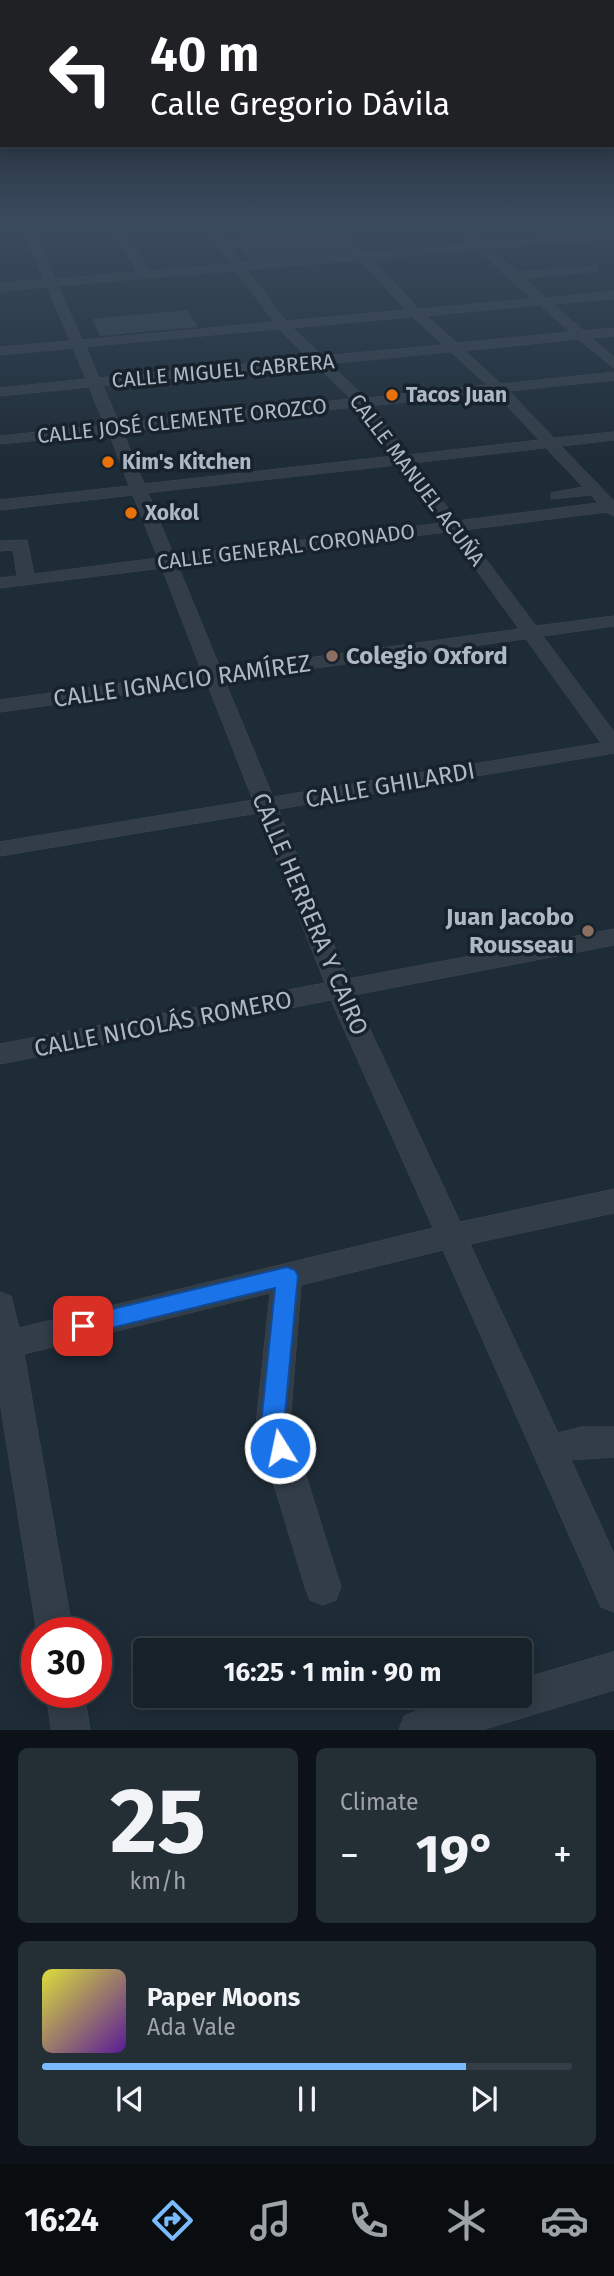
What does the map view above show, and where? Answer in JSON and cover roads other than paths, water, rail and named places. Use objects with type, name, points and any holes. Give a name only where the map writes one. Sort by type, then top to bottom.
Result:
[{"type":"street","name":"CALLE HERRERA Y CAIRO","points":[[61,306],[114,428],[340,991],[614,1594]]},
{"type":"street","name":"CALLE MANUEL ACUÑA","points":[[268,306],[283,326],[362,402],[614,746]]},
{"type":"street","points":[[409,306],[498,388],[613,508]]},
{"type":"street","points":[[0,351],[499,306]]},
{"type":"street","points":[[546,306],[614,364]]},
{"type":"street","name":"CALLE MIGUEL CABRERA","points":[[0,392],[614,332]]},
{"type":"street","name":"CALLE JOSÉ CLEMENTE OROZCO","points":[[0,440],[614,376]]},
{"type":"street","points":[[0,505],[614,436]]},
{"type":"street","points":[[557,496],[595,491]]},
{"type":"street","name":"CALLE GENERAL CORONADO","points":[[0,583],[613,508]]},
{"type":"street","points":[[0,546],[20,544],[26,580]]},
{"type":"street","name":"CALLE IGNACIO RAMÍREZ","points":[[0,706],[614,621]]},
{"type":"street","name":"CALLE GHILARDI","points":[[0,849],[614,746]]},
{"type":"street","name":"CALLE NICOLÁS ROMERO","points":[[0,1054],[614,937]]},
{"type":"street","points":[[3,1345],[451,1236],[614,1201]]},
{"type":"street","points":[[287,1276],[272,1425],[323,1587]]},
{"type":"street","points":[[0,1305],[3,1345],[52,1617]]},
{"type":"street","points":[[549,1451],[581,1442],[614,1443]]},
{"type":"street","points":[[418,1730],[614,1671]]},
{"type":"street","points":[[68,1708],[71,1730]]},
{"type":"place","name":"Tacos Juan","points":[[392,395]]},
{"type":"place","name":"Kim's Kitchen","points":[[108,462]]},
{"type":"place","name":"Xokol","points":[[131,513]]},
{"type":"place","name":"Colegio Oxford","points":[[332,656]]},
{"type":"place","name":"Juan Jacobo Rousseau","points":[[588,931]]}]
